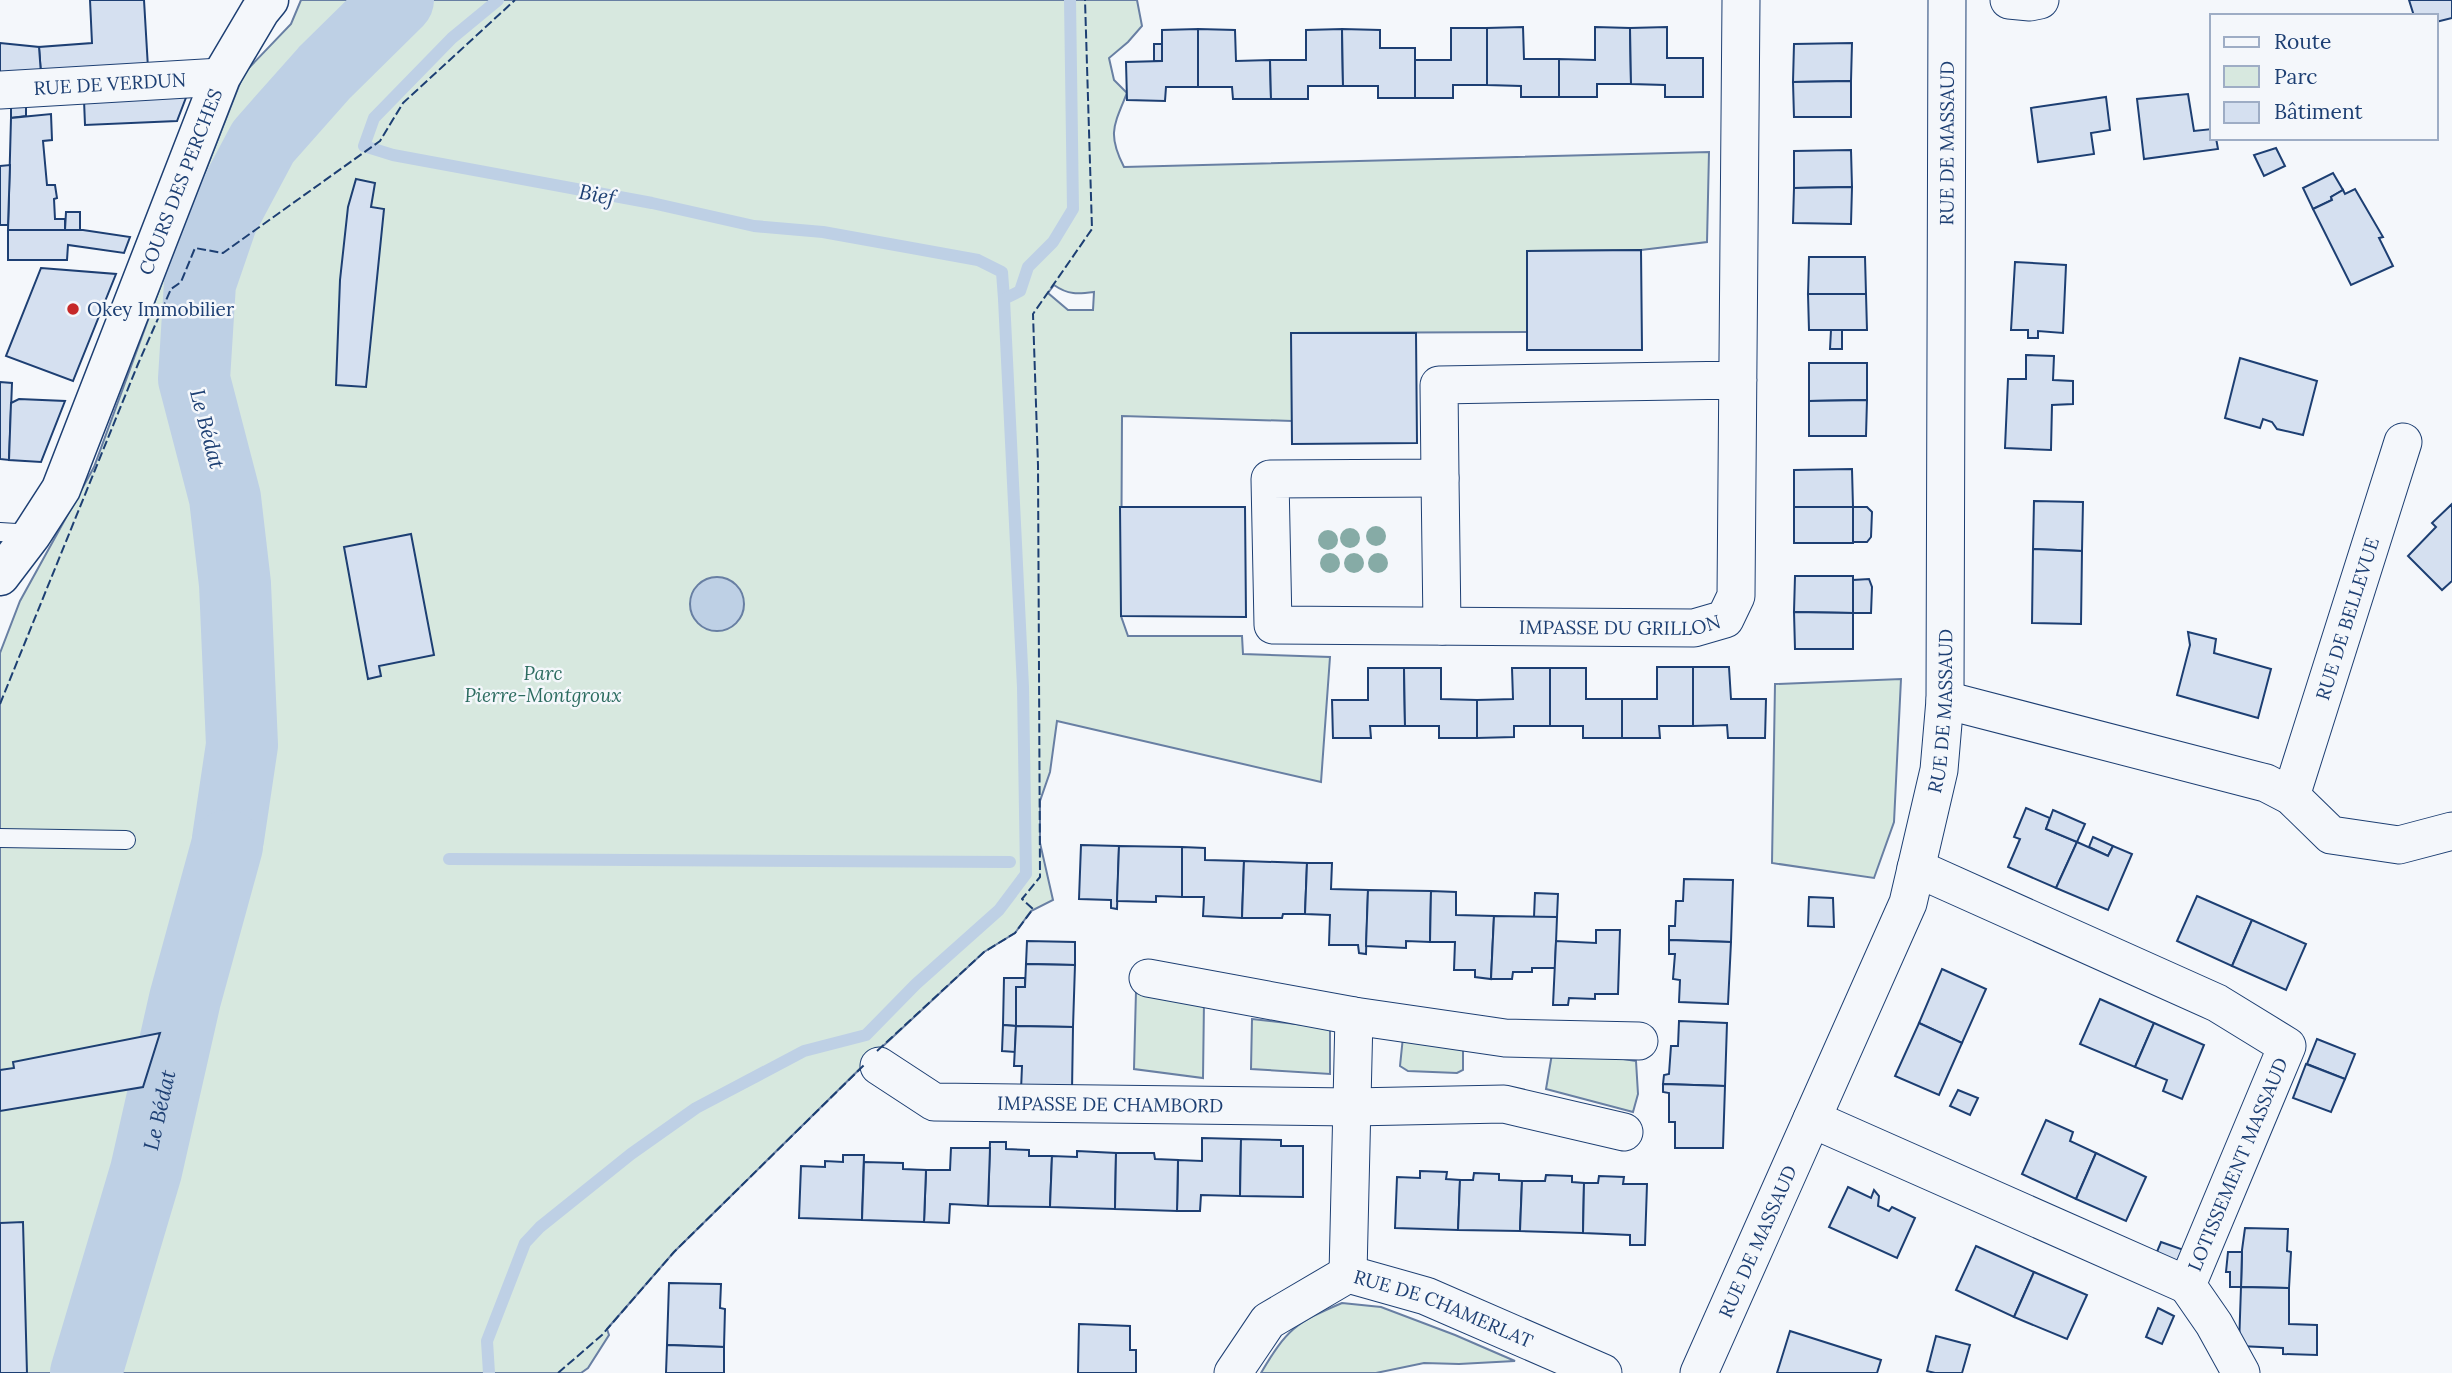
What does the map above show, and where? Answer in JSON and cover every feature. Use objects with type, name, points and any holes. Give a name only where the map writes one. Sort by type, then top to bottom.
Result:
[{"type":"street","name":"COURS DES PERCHES","points":[[0,576],[16,533],[61,489],[221,77],[269,0]]},
{"type":"street","name":"IMPASSE DU GRILLON","points":[[1440,478],[1270,478],[1273,625],[1694,628],[1725,619],[1736,596],[1741,0]]},
{"type":"street","name":"RUE DE MASSAUD","points":[[1699,1373],[1908,903],[1939,770],[1945,700],[1947,0]]},
{"type":"street","points":[[2010,0],[2040,0]]},
{"type":"street","name":"RUE DE VERDUN","points":[[0,90],[221,77]]},
{"type":"street","points":[[1442,626],[1438,385],[1738,380]]},
{"type":"street","name":"RUE DE BELLEVUE","points":[[2291,796],[2403,442]]},
{"type":"street","points":[[1945,700],[2266,783],[2291,796],[2331,835],[2399,845],[2452,831]]},
{"type":"street","name":"LOTISSEMENT MASSAUD","points":[[1812,1119],[2187,1284],[2287,1046],[2217,1003],[1916,868]]},
{"type":"street","points":[[1148,978],[1354,1016],[1505,1038],[1639,1041]]},
{"type":"street","points":[[1348,1274],[1354,1016]]},
{"type":"street","name":"IMPASSE DE CHAMBORD","points":[[879,1066],[934,1102],[1352,1107],[1504,1104],[1624,1132]]},
{"type":"street","name":"RUE DE CHAMERLAT","points":[[1233,1373],[1268,1321],[1348,1274],[1426,1296],[1603,1373]]},
{"type":"street","points":[[2187,1284],[2214,1324],[2241,1373]]},
{"type":"lane","points":[[0,838],[126,840]]},
{"type":"green space","name":"Parc Pierre-Montgroux","points":[[301,0],[1137,0],[1142,26],[1109,58],[1114,80],[1127,93],[1114,130],[1115,146],[1124,167],[1709,152],[1707,242],[1641,250],[1527,251],[1527,332],[1292,333],[1292,421],[1122,416],[1121,616],[1128,636],[1242,636],[1243,654],[1330,657],[1321,782],[1057,721],[1050,772],[1040,801],[1040,843],[1053,900],[1031,911],[1015,933],[984,952],[881,1048],[674,1252],[607,1329],[609,1335],[588,1368],[581,1373],[0,1373],[0,653],[20,601],[94,467],[162,282],[244,73],[291,24]],"holes":[[[1054,285],[1073,293],[1094,292],[1093,310],[1068,310],[1048,293]]]},
{"type":"green space","points":[[1901,679],[1894,822],[1874,878],[1772,863],[1775,684]]},
{"type":"green space","points":[[1136,991],[1204,1001],[1203,1078],[1134,1069]]},
{"type":"green space","points":[[1252,1019],[1330,1028],[1330,1074],[1251,1069]]},
{"type":"green space","points":[[1403,1037],[1463,1047],[1463,1070],[1457,1073],[1408,1071],[1400,1066]]},
{"type":"green space","points":[[1553,1048],[1636,1061],[1638,1094],[1633,1112],[1546,1089]]},
{"type":"green space","points":[[1342,1303],[1381,1307],[1515,1361],[1424,1363],[1376,1373],[1261,1373],[1278,1346],[1294,1329],[1313,1316]]},
{"type":"water","points":[[722,577],[732,581],[740,589],[744,604],[740,619],[732,627],[712,631],[702,627],[694,619],[690,599],[694,589],[702,581]]},
{"type":"building","points":[[90,0],[144,0],[148,68],[41,74],[39,47],[92,43]]},
{"type":"building","points":[[2409,0],[2452,0],[2452,18],[2438,22],[2438,14],[2413,14]]},
{"type":"building","points":[[1523,27],[1524,59],[1559,59],[1559,97],[1521,97],[1521,86],[1487,85],[1487,28]]},
{"type":"building","points":[[1595,27],[1630,28],[1631,84],[1597,84],[1597,97],[1559,97],[1559,59],[1595,60]]},
{"type":"building","points":[[1667,27],[1667,58],[1703,58],[1703,97],[1665,97],[1665,85],[1631,84],[1630,28]]},
{"type":"building","points":[[1451,28],[1487,28],[1487,85],[1453,85],[1453,98],[1415,98],[1414,60],[1451,60]]},
{"type":"building","points":[[1198,29],[1235,30],[1236,61],[1270,60],[1271,99],[1233,99],[1232,87],[1198,87]]},
{"type":"building","points":[[1198,29],[1198,87],[1166,87],[1165,101],[1127,100],[1126,62],[1162,61],[1162,30]]},
{"type":"building","points":[[1342,29],[1343,86],[1308,86],[1308,99],[1271,99],[1270,60],[1306,60],[1306,30]]},
{"type":"building","points":[[1342,29],[1380,30],[1380,48],[1415,48],[1415,98],[1378,98],[1378,86],[1343,86]]},
{"type":"building","points":[[0,43],[39,47],[41,74],[0,76]]},
{"type":"building","points":[[1852,43],[1851,81],[1793,82],[1794,44]]},
{"type":"building","points":[[1154,44],[1162,44],[1162,61],[1154,61]]},
{"type":"building","points":[[1851,81],[1851,117],[1794,117],[1793,82]]},
{"type":"building","points":[[2188,94],[2194,131],[2210,129],[2210,140],[2216,140],[2218,149],[2144,159],[2137,99]]},
{"type":"building","points":[[187,95],[177,121],[85,125],[84,100]]},
{"type":"building","points":[[2106,97],[2110,130],[2091,133],[2094,154],[2038,162],[2031,108]]},
{"type":"building","points":[[26,103],[26,116],[11,118],[11,104]]},
{"type":"building","points":[[51,114],[52,140],[43,141],[47,185],[55,185],[55,219],[65,219],[65,230],[8,230],[11,118]]},
{"type":"building","points":[[2276,148],[2285,166],[2264,176],[2254,155]]},
{"type":"building","points":[[1851,150],[1852,187],[1794,188],[1794,151]]},
{"type":"building","points":[[10,165],[8,225],[0,225],[0,166]]},
{"type":"building","points":[[2333,173],[2343,190],[2331,197],[2332,200],[2313,209],[2303,188]]},
{"type":"building","points":[[356,179],[375,183],[371,207],[384,209],[366,387],[336,385],[340,280],[348,207]]},
{"type":"building","points":[[1852,187],[1851,224],[1793,223],[1794,188]]},
{"type":"building","points":[[2355,189],[2383,237],[2379,238],[2393,266],[2351,285],[2313,209],[2332,200],[2331,197],[2343,190],[2345,194]]},
{"type":"building","points":[[66,212],[80,212],[80,230],[65,230]]},
{"type":"building","points":[[8,230],[83,230],[130,237],[124,253],[68,245],[67,260],[8,260]]},
{"type":"building","points":[[1641,250],[1642,350],[1527,350],[1527,251]]},
{"type":"building","points":[[1809,257],[1865,257],[1866,294],[1808,294]]},
{"type":"building","points":[[2015,262],[2066,265],[2063,333],[2038,331],[2038,338],[2028,338],[2028,330],[2011,330]]},
{"type":"building","points":[[41,268],[116,274],[73,381],[6,356]]},
{"type":"building","points":[[1808,294],[1866,294],[1867,330],[1809,330]]},
{"type":"building","points":[[1831,330],[1842,330],[1842,349],[1830,349]]},
{"type":"building","points":[[1291,333],[1416,333],[1417,443],[1292,444]]},
{"type":"building","points":[[2026,355],[2054,356],[2053,380],[2073,381],[2073,404],[2052,405],[2051,450],[2005,448],[2008,379],[2026,379]]},
{"type":"building","points":[[2240,358],[2317,381],[2303,435],[2277,429],[2272,422],[2263,419],[2260,428],[2225,418]]},
{"type":"building","points":[[1809,363],[1867,363],[1867,400],[1809,401]]},
{"type":"building","points":[[0,382],[12,383],[9,460],[0,459]]},
{"type":"building","points":[[19,399],[65,401],[41,462],[9,460],[11,403]]},
{"type":"building","points":[[1867,400],[1866,436],[1809,436],[1809,401]]},
{"type":"building","points":[[1852,469],[1853,507],[1794,507],[1794,470]]},
{"type":"building","points":[[2034,501],[2083,502],[2082,551],[2033,549]]},
{"type":"building","points":[[2452,504],[2452,581],[2442,590],[2408,556],[2436,527],[2432,523]]},
{"type":"building","points":[[1120,507],[1245,507],[1246,617],[1121,616]]},
{"type":"building","points":[[1794,507],[1853,507],[1853,543],[1794,543]]},
{"type":"building","points":[[1853,507],[1867,507],[1872,512],[1871,537],[1867,542],[1853,542]]},
{"type":"building","points":[[411,534],[434,655],[379,666],[381,676],[368,679],[344,547]]},
{"type":"building","points":[[2033,549],[2082,551],[2081,624],[2032,623]]},
{"type":"building","points":[[1795,576],[1853,576],[1853,613],[1794,612]]},
{"type":"building","points":[[1869,579],[1872,587],[1871,613],[1853,613],[1853,580]]},
{"type":"building","points":[[1794,612],[1853,613],[1853,649],[1795,649]]},
{"type":"building","points":[[2188,632],[2216,639],[2214,653],[2271,669],[2258,718],[2177,695],[2190,645]]},
{"type":"building","points":[[1657,667],[1693,667],[1693,726],[1659,726],[1660,738],[1622,738],[1622,699],[1657,699]]},
{"type":"building","points":[[1693,667],[1729,667],[1731,699],[1766,699],[1765,738],[1728,738],[1727,725],[1693,726]]},
{"type":"building","points":[[1368,668],[1404,668],[1405,726],[1370,726],[1371,738],[1333,738],[1332,700],[1368,700]]},
{"type":"building","points":[[1404,668],[1441,668],[1441,699],[1477,700],[1477,738],[1439,738],[1439,726],[1405,726]]},
{"type":"building","points":[[1512,668],[1550,668],[1550,726],[1514,726],[1514,737],[1477,738],[1477,700],[1513,699]]},
{"type":"building","points":[[1550,668],[1586,668],[1586,699],[1622,699],[1622,738],[1583,738],[1583,726],[1550,726]]},
{"type":"building","points":[[2026,808],[2050,818],[2046,829],[2077,842],[2056,888],[2008,867],[2020,839],[2014,837]]},
{"type":"building","points":[[2053,810],[2085,824],[2077,842],[2046,829]]},
{"type":"building","points":[[2093,837],[2113,846],[2108,856],[2089,847]]},
{"type":"building","points":[[2077,842],[2108,856],[2113,846],[2132,854],[2108,910],[2056,888]]},
{"type":"building","points":[[1081,845],[1119,846],[1117,909],[1111,908],[1111,900],[1079,899]]},
{"type":"building","points":[[1119,846],[1182,847],[1182,897],[1156,896],[1156,902],[1117,901]]},
{"type":"building","points":[[1182,847],[1205,848],[1205,860],[1244,861],[1242,918],[1203,916],[1204,897],[1182,897]]},
{"type":"building","points":[[1244,861],[1307,863],[1305,914],[1283,914],[1282,918],[1242,918]]},
{"type":"building","points":[[1307,863],[1332,863],[1331,889],[1368,890],[1366,954],[1359,953],[1358,945],[1329,945],[1330,915],[1305,914]]},
{"type":"building","points":[[1684,879],[1733,880],[1731,942],[1669,940],[1669,926],[1675,926],[1676,901],[1683,901]]},
{"type":"building","points":[[1368,890],[1431,891],[1430,942],[1406,941],[1406,948],[1366,946]]},
{"type":"building","points":[[1431,891],[1456,892],[1456,915],[1494,916],[1491,979],[1475,977],[1475,970],[1454,970],[1455,942],[1430,942]]},
{"type":"building","points":[[1535,893],[1558,894],[1557,917],[1534,917]]},
{"type":"building","points":[[2197,896],[2252,920],[2232,966],[2177,941]]},
{"type":"building","points":[[1809,897],[1833,898],[1834,927],[1808,926]]},
{"type":"building","points":[[1494,916],[1557,917],[1555,968],[1532,968],[1532,972],[1513,972],[1512,979],[1491,979]]},
{"type":"building","points":[[2252,920],[2306,944],[2286,990],[2232,966]]},
{"type":"building","points":[[1596,930],[1620,930],[1618,994],[1595,994],[1595,999],[1569,998],[1568,1005],[1553,1005],[1556,941],[1596,943]]},
{"type":"building","points":[[1669,940],[1731,942],[1728,1004],[1679,1002],[1680,980],[1673,979],[1675,954],[1669,954]]},
{"type":"building","points":[[1027,941],[1075,942],[1075,965],[1026,964]]},
{"type":"building","points":[[1026,964],[1075,965],[1073,1027],[1016,1026],[1016,987],[1025,987]]},
{"type":"building","points":[[1942,969],[1986,989],[1962,1043],[1919,1023]]},
{"type":"building","points":[[1004,978],[1025,978],[1025,987],[1016,987],[1016,1026],[1003,1025]]},
{"type":"building","points":[[2100,999],[2154,1023],[2135,1067],[2080,1044]]},
{"type":"building","points":[[1679,1021],[1727,1023],[1725,1086],[1663,1084],[1664,1075],[1669,1074],[1671,1046],[1678,1046]]},
{"type":"building","points":[[1919,1023],[1962,1043],[1939,1095],[1895,1076]]},
{"type":"building","points":[[2154,1023],[2204,1045],[2182,1099],[2163,1091],[2167,1080],[2135,1067]]},
{"type":"building","points":[[1003,1025],[1016,1026],[1015,1052],[1002,1051]]},
{"type":"building","points":[[1016,1026],[1073,1027],[1072,1091],[1021,1090],[1022,1066],[1014,1066]]},
{"type":"building","points":[[160,1033],[143,1087],[0,1111],[0,1070],[14,1068],[13,1062]]},
{"type":"building","points":[[2317,1039],[2355,1054],[2345,1079],[2307,1064]]},
{"type":"building","points":[[2306,1064],[2345,1079],[2331,1112],[2293,1098]]},
{"type":"building","points":[[1663,1084],[1725,1086],[1723,1148],[1675,1148],[1675,1122],[1669,1122],[1669,1093],[1663,1092]]},
{"type":"building","points":[[1958,1090],[1978,1098],[1970,1115],[1950,1106]]},
{"type":"building","points":[[2046,1120],[2073,1132],[2070,1141],[2096,1153],[2076,1199],[2022,1174]]},
{"type":"building","points":[[1202,1138],[1241,1139],[1240,1196],[1201,1195],[1200,1211],[1177,1211],[1178,1160],[1202,1161]]},
{"type":"building","points":[[1241,1139],[1281,1140],[1281,1146],[1303,1146],[1303,1197],[1240,1196]]},
{"type":"building","points":[[990,1142],[1006,1142],[1006,1149],[1029,1150],[1029,1156],[1052,1156],[1050,1207],[988,1206]]},
{"type":"building","points":[[951,1148],[990,1148],[988,1206],[950,1204],[949,1223],[924,1222],[926,1170],[950,1170]]},
{"type":"building","points":[[1077,1151],[1116,1153],[1115,1209],[1050,1207],[1052,1156],[1077,1157]]},
{"type":"building","points":[[1116,1153],[1154,1153],[1155,1159],[1178,1160],[1177,1211],[1115,1209]]},
{"type":"building","points":[[2096,1153],[2146,1177],[2126,1221],[2076,1199]]},
{"type":"building","points":[[843,1155],[864,1155],[862,1220],[799,1218],[801,1166],[825,1167],[825,1161],[843,1162]]},
{"type":"building","points":[[864,1162],[903,1163],[903,1169],[926,1170],[924,1222],[862,1220]]},
{"type":"building","points":[[1420,1171],[1447,1172],[1446,1179],[1460,1180],[1458,1230],[1395,1228],[1397,1177],[1420,1178]]},
{"type":"building","points":[[1474,1173],[1499,1174],[1499,1180],[1522,1181],[1520,1231],[1458,1230],[1460,1180],[1473,1180]]},
{"type":"building","points":[[1546,1175],[1572,1176],[1572,1182],[1584,1183],[1583,1233],[1520,1231],[1522,1181],[1545,1181]]},
{"type":"building","points":[[1599,1176],[1624,1177],[1623,1184],[1647,1184],[1645,1245],[1630,1245],[1630,1235],[1583,1233],[1584,1183],[1598,1183]]},
{"type":"building","points":[[1848,1187],[1871,1198],[1874,1190],[1879,1196],[1878,1206],[1889,1211],[1892,1207],[1915,1218],[1897,1258],[1829,1227]]},
{"type":"building","points":[[23,1222],[27,1373],[0,1373],[0,1223]]},
{"type":"building","points":[[2245,1228],[2288,1229],[2287,1251],[2291,1252],[2289,1288],[2241,1287]]},
{"type":"building","points":[[2161,1242],[2184,1250],[2176,1269],[2154,1259]]},
{"type":"building","points":[[1976,1246],[2034,1272],[2014,1317],[1956,1290]]},
{"type":"building","points":[[2228,1252],[2242,1252],[2241,1287],[2230,1287],[2230,1272],[2226,1272]]},
{"type":"building","points":[[2034,1272],[2087,1295],[2067,1339],[2014,1317]]},
{"type":"building","points":[[669,1283],[721,1284],[720,1308],[725,1309],[724,1347],[667,1345]]},
{"type":"building","points":[[2241,1287],[2289,1288],[2289,1324],[2317,1325],[2317,1355],[2283,1354],[2283,1348],[2239,1346]]},
{"type":"building","points":[[2158,1308],[2174,1316],[2162,1344],[2146,1337]]},
{"type":"building","points":[[1079,1324],[1130,1326],[1130,1350],[1136,1350],[1136,1373],[1078,1373]]},
{"type":"building","points":[[1790,1331],[1881,1360],[1877,1373],[1777,1373]]},
{"type":"building","points":[[1936,1336],[1970,1345],[1962,1373],[1927,1371]]},
{"type":"building","points":[[667,1345],[724,1347],[724,1373],[666,1373]]},
{"type":"waterway","name":"Le Bédat","points":[[228,839],[242,745],[235,584],[225,498],[194,379],[200,283],[222,219],[263,142],[325,72],[398,0]]},
{"type":"waterway","name":"Bief","points":[[498,0],[452,38],[374,118],[364,146],[393,155],[652,203],[754,226],[823,232],[978,260],[1002,272],[1004,299]]},
{"type":"waterway","points":[[489,1373],[487,1341],[525,1243],[540,1227],[631,1154],[696,1108],[804,1051],[866,1035],[916,984],[999,910],[1026,874],[1023,687],[1004,299],[1020,291],[1028,267],[1053,242],[1073,209],[1070,0]]},
{"type":"waterway","name":"Le Bédat","points":[[86,1373],[146,1171],[185,999],[227,846]]},
{"type":"waterway","points":[[449,859],[1010,862]]},
{"type":"fence","points":[[0,704],[138,364],[171,289],[181,282],[195,248],[223,253],[380,141],[403,103],[515,0]]},
{"type":"fence","points":[[877,1051],[984,952],[1015,933],[1033,909],[1022,899],[1040,877],[1038,465],[1033,314],[1092,229],[1085,0]]},
{"type":"fence","points":[[558,1373],[602,1335],[674,1252],[865,1064]]},
{"type":"place","name":"Okey Immobilier","points":[[73,309]]}]
